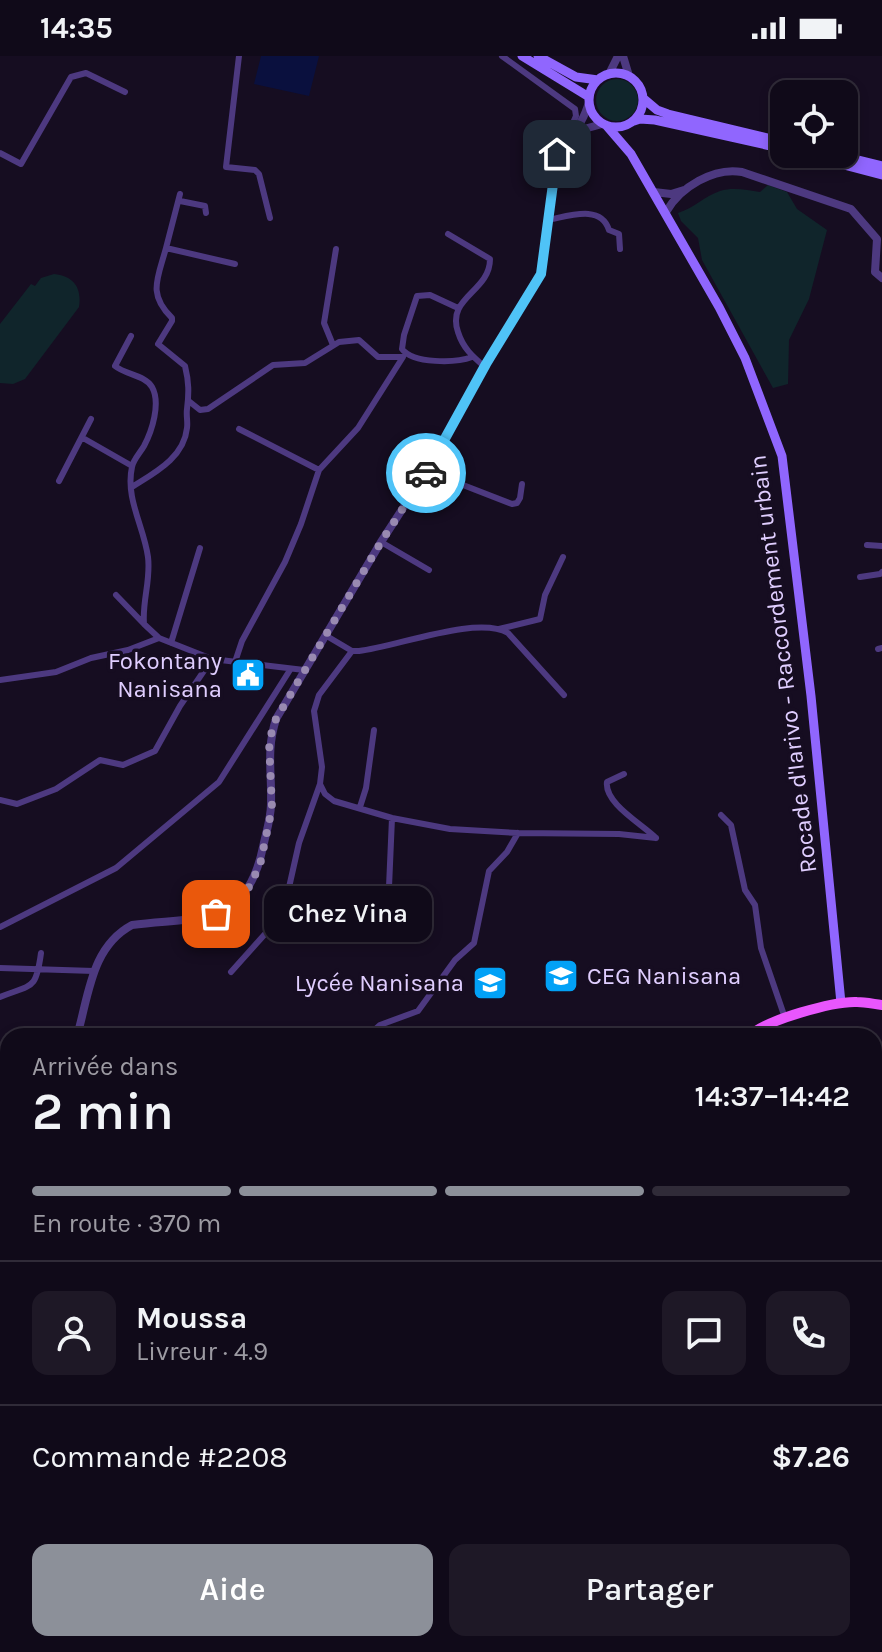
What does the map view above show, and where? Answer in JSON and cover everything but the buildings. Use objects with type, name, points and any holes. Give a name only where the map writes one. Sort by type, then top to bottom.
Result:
[{"type":"main road","points":[[522,56],[589,100],[594,115],[604,125],[620,127],[640,119],[655,120],[770,146]]},
{"type":"main road","points":[[538,56],[576,77],[598,80],[619,73],[639,84],[644,99],[627,140],[629,150]]},
{"type":"main road","points":[[589,100],[598,80]]},
{"type":"main road","points":[[644,99],[657,110],[668,114],[770,139]]},
{"type":"main road","name":"Rocade d'Iarivo - Raccordement urbain","points":[[604,125],[629,150],[745,358],[782,456],[811,696],[841,1003]]},
{"type":"main road","points":[[858,160],[882,166]]},
{"type":"main road","points":[[855,168],[882,175]]},
{"type":"main road","points":[[761,1028],[841,1003],[882,1005]]},
{"type":"street","points":[[239,56],[226,167],[255,170],[259,174],[270,218]]},
{"type":"street","points":[[79,1028],[94,971],[101,952],[110,940],[132,925],[216,914],[245,895],[260,865],[272,808],[269,741],[276,719],[427,471],[541,274],[557,154],[576,116],[575,109],[502,56]]},
{"type":"street","points":[[609,74],[620,56]]},
{"type":"street","points":[[620,56],[629,76]]},
{"type":"street","points":[[0,153],[21,164],[71,77],[86,73],[125,92]]},
{"type":"street","points":[[564,143],[577,131],[589,100]]},
{"type":"street","points":[[577,131],[604,125]]},
{"type":"street","points":[[666,212],[700,180],[729,169],[798,190],[851,209],[877,239],[875,272],[882,278]]},
{"type":"street","points":[[654,192],[671,194],[689,189]]},
{"type":"street","points":[[132,487],[166,465],[187,431],[190,402],[185,366],[158,344],[172,318],[159,305],[156,287],[180,197],[205,206],[206,213]]},
{"type":"street","points":[[548,220],[582,214],[599,215],[609,230],[619,234],[620,249]]},
{"type":"street","points":[[448,234],[491,261],[480,285],[458,308],[455,321],[465,349],[485,367]]},
{"type":"street","points":[[166,248],[235,264]]},
{"type":"street","points":[[333,345],[324,323],[336,249]]},
{"type":"street","points":[[458,308],[430,295],[417,296],[402,349],[408,356],[449,362],[472,357]]},
{"type":"street","points":[[131,336],[115,366],[149,383],[154,390],[150,433],[132,466],[130,492],[148,555],[150,580],[144,624]]},
{"type":"street","points":[[190,402],[200,410],[208,409],[273,365],[305,363],[333,345],[359,340],[365,342],[375,355],[400,356],[403,361],[358,428],[319,470],[291,549],[242,641],[235,662]]},
{"type":"street","points":[[59,481],[91,419]]},
{"type":"street","points":[[239,429],[319,470]]},
{"type":"street","points":[[83,438],[132,466]]},
{"type":"street","points":[[427,471],[512,504],[520,498],[522,484]]},
{"type":"street","points":[[381,542],[429,570]]},
{"type":"street","points":[[867,545],[882,546]]},
{"type":"street","points":[[171,643],[200,548]]},
{"type":"street","points":[[325,635],[352,651],[368,650],[454,631],[499,629],[540,619],[545,595],[563,557]]},
{"type":"street","points":[[860,577],[882,572]]},
{"type":"street","points":[[116,595],[159,638],[171,643],[212,659],[304,670]]},
{"type":"street","points":[[499,629],[508,633],[564,695]]},
{"type":"street","points":[[0,680],[56,672],[159,638]]},
{"type":"street","points":[[231,972],[283,914],[299,843],[320,784],[322,767],[314,711],[319,695],[352,651]]},
{"type":"street","points":[[0,800],[17,804],[56,789],[100,760],[123,765],[155,751],[180,706],[212,659]]},
{"type":"street","points":[[0,927],[116,868],[219,782],[290,670]]},
{"type":"street","points":[[360,807],[366,788],[374,730]]},
{"type":"street","points":[[320,784],[325,794],[334,801],[392,818],[450,829],[656,838],[611,799],[606,789],[607,782],[624,774]]},
{"type":"street","points":[[721,815],[731,825],[745,890],[755,905],[761,948],[785,1018]]},
{"type":"street","points":[[392,818],[389,887],[395,905],[416,931]]},
{"type":"street","points":[[377,1028],[418,1011],[455,960],[474,943],[489,871],[507,852],[518,833]]},
{"type":"street","points":[[0,997],[32,984],[39,971],[41,953]]},
{"type":"street","points":[[0,968],[94,971]]},
{"type":"shaded area","points":[[261,56],[319,56],[309,96],[254,84]]},
{"type":"shaded area","points":[[617,79],[632,85],[638,100],[632,115],[617,121],[602,115],[596,100],[602,85]]},
{"type":"shaded area","points":[[768,185],[787,192],[797,209],[827,230],[809,299],[789,340],[788,384],[773,388],[702,260],[698,238],[681,221],[678,213],[720,191],[760,192]]},
{"type":"shaded area","points":[[54,274],[67,277],[75,284],[79,307],[25,379],[13,384],[0,383],[0,324],[31,284],[35,286],[41,278]]},
{"type":"way so far","points":[[216,914],[245,895],[260,865],[272,808],[269,741],[276,719],[312,655],[426,473]]},
{"type":"place","name":"Fokontany Nanisana","points":[[248,675]]},
{"type":"place","name":"Chez Vina","points":[[216,914]]},
{"type":"place","name":"CEG Nanisana","points":[[561,976]]},
{"type":"place","name":"Lycée Nanisana","points":[[490,983]]},
{"type":"route","points":[[426,473],[486,364],[541,274],[557,154]]}]
